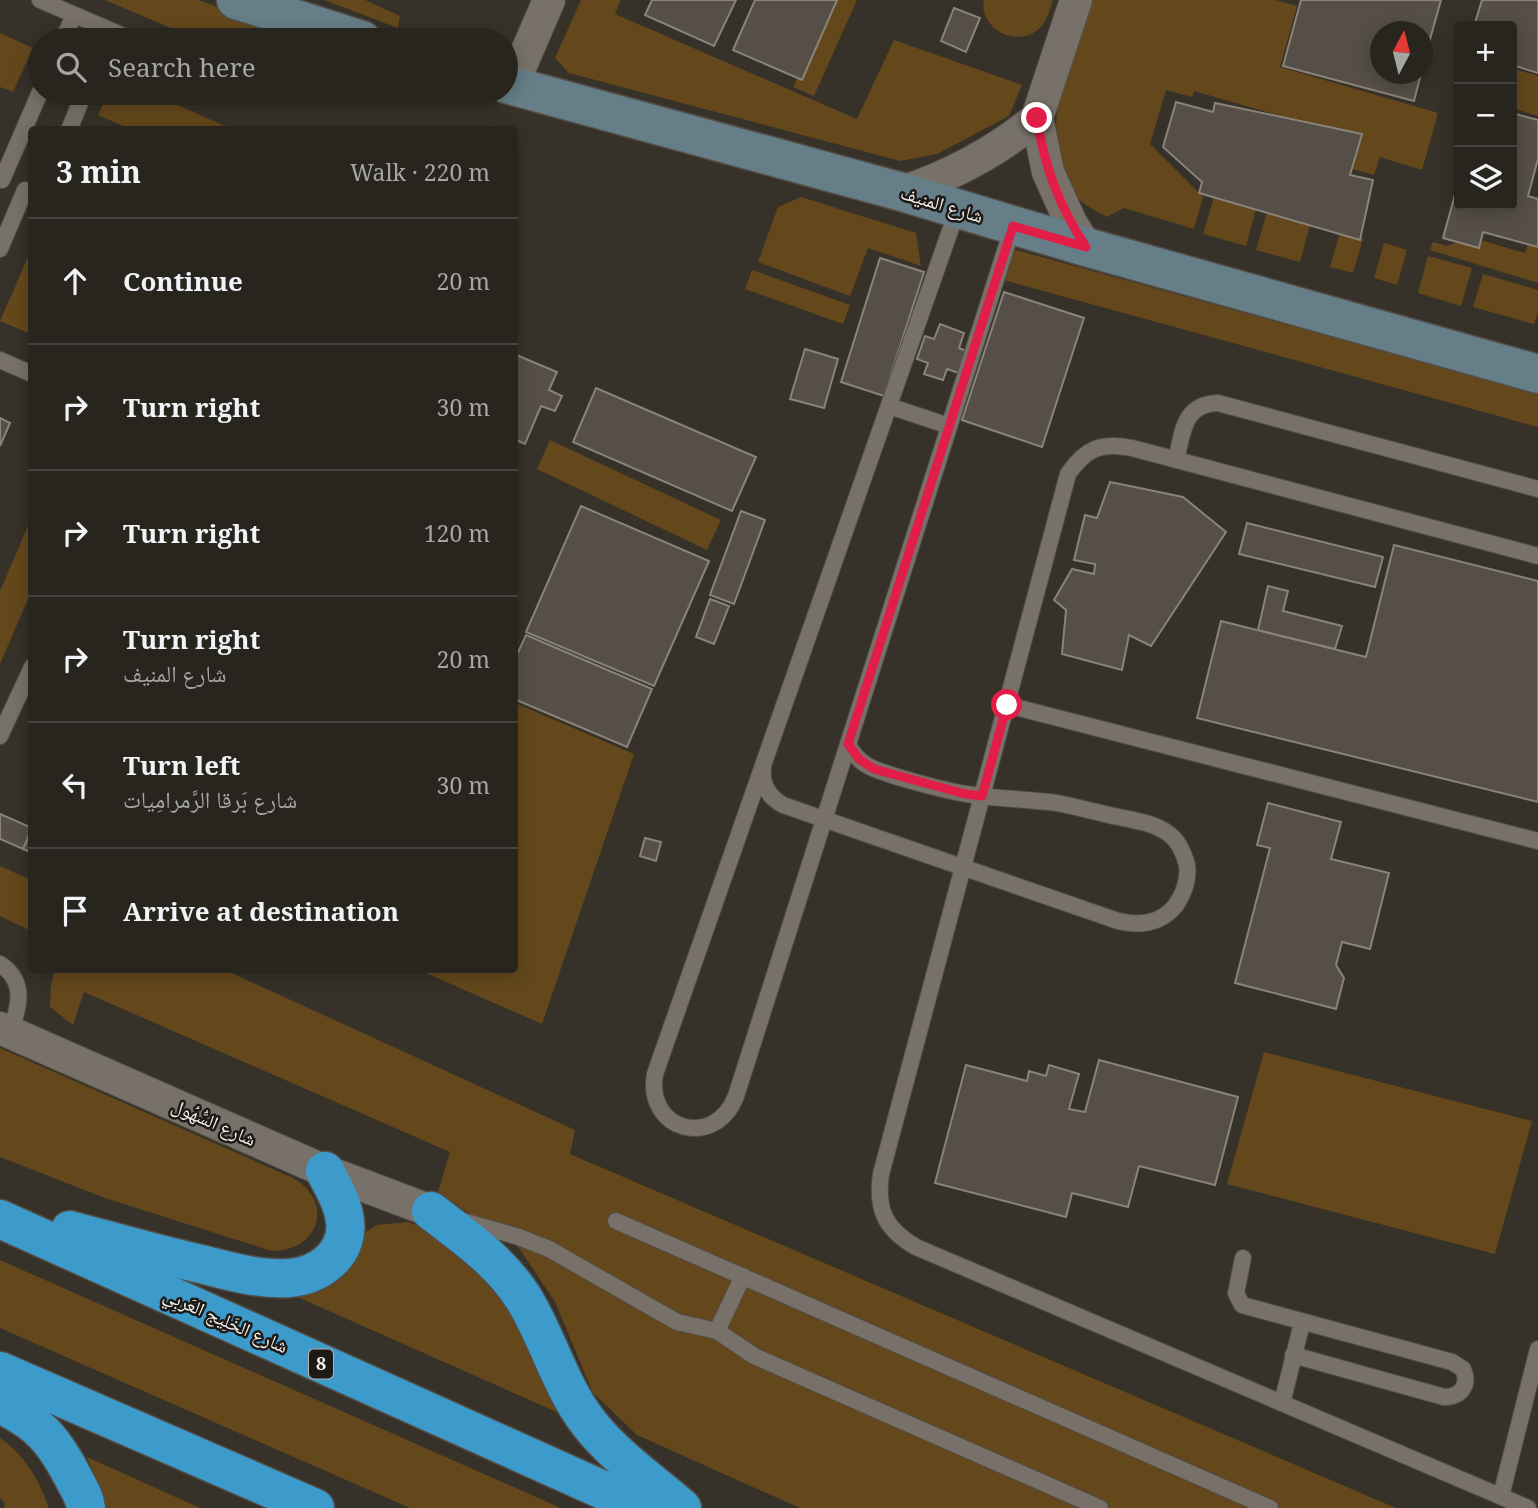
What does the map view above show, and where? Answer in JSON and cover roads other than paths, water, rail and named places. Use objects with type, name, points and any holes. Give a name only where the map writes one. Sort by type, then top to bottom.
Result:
[{"type":"highway","points":[[0,1212],[248,1276],[305,1276],[323,1268],[333,1259],[343,1243],[344,1214],[325,1171]]},
{"type":"highway","points":[[431,1211],[500,1268],[523,1297],[573,1401],[590,1424],[618,1453],[682,1508]]},
{"type":"highway","name":"شارع الخَلِيج العَربِي","points":[[0,1219],[643,1508]]},
{"type":"highway","points":[[0,1371],[315,1508]]},
{"type":"highway","points":[[0,1404],[24,1415],[44,1432],[64,1460],[85,1500],[86,1508]]},
{"type":"street","points":[[236,0],[324,28]]},
{"type":"street","points":[[518,66],[549,0]]},
{"type":"street","points":[[1076,0],[1037,118],[1045,159],[1058,199],[1086,247]]},
{"type":"street","name":"شارع المنيف","points":[[518,87],[902,192],[1086,247],[1538,374]]},
{"type":"street","points":[[902,192],[970,165],[1014,138],[1037,118]]},
{"type":"street","name":"شارع السُّهُول","points":[[5,1030],[325,1171],[431,1211]]},
{"type":"lane","points":[[40,0],[96,28]]},
{"type":"lane","points":[[68,28],[74,15]]},
{"type":"lane","points":[[0,249],[28,191],[1,180],[34,105]]},
{"type":"lane","points":[[71,126],[79,105]]},
{"type":"lane","points":[[958,208],[655,1074],[654,1098],[659,1109],[678,1125],[702,1128],[724,1117],[732,1108],[1013,226]]},
{"type":"lane","points":[[0,360],[28,372]]},
{"type":"lane","points":[[1176,460],[1186,421],[1191,413],[1207,403],[1218,403],[1538,489]]},
{"type":"lane","points":[[889,406],[949,426]]},
{"type":"lane","points":[[1528,1508],[916,1247],[900,1238],[889,1225],[881,1209],[879,1191],[881,1174],[1068,474],[1079,459],[1095,448],[1113,444],[1538,556]]},
{"type":"lane","points":[[0,736],[28,676]]},
{"type":"lane","points":[[1007,705],[1538,841]]},
{"type":"lane","points":[[764,762],[764,785],[776,801],[824,820],[1132,924],[1147,923],[1167,914],[1181,898],[1188,871],[1179,845],[1171,834],[1152,825],[1059,804],[965,794],[874,769],[859,759],[848,744]]},
{"type":"lane","points":[[0,964],[8,969],[16,980],[20,993],[19,1007],[5,1030]]},
{"type":"lane","points":[[431,1211],[536,1243],[677,1322],[718,1331],[754,1356],[1100,1508]]},
{"type":"lane","points":[[616,1221],[1270,1508]]},
{"type":"lane","points":[[1243,1258],[1236,1293],[1242,1305],[1452,1362],[1463,1369],[1466,1381],[1458,1395],[1444,1397],[1293,1355]]},
{"type":"lane","points":[[718,1331],[743,1276]]},
{"type":"lane","points":[[1282,1403],[1302,1323]]},
{"type":"lane","points":[[1500,1496],[1538,1349]]}]
